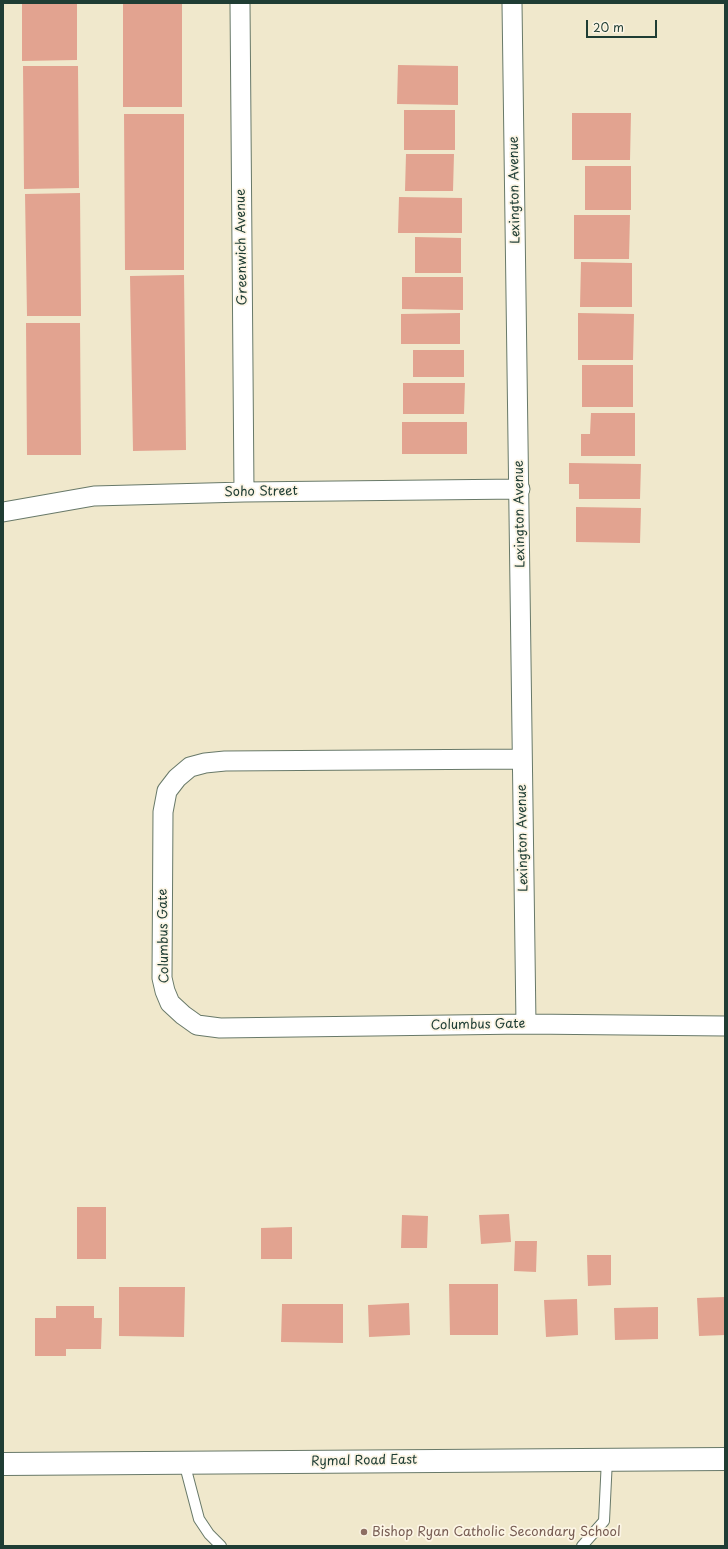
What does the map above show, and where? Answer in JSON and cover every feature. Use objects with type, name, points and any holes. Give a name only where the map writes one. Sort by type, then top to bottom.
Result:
[{"type":"main road","name":"Rymal Road East","points":[[3,1464],[725,1459]]},
{"type":"street","name":"Greenwich Avenue","points":[[240,3],[244,492]]},
{"type":"street","name":"Lexington Avenue","points":[[512,3],[520,489],[526,1024]]},
{"type":"street","name":"Soho Street","points":[[3,512],[94,496],[244,492],[520,489]]},
{"type":"street","name":"Columbus Gate","points":[[522,759],[225,761],[205,763],[190,767],[177,778],[167,791],[163,812],[162,978],[170,1003],[182,1015],[197,1025],[212,1027],[526,1024],[725,1026]]},
{"type":"lane","points":[[582,1546],[604,1521],[607,1459]]},
{"type":"lane","points":[[184,1462],[199,1519],[221,1546]]},
{"type":"building","points":[[22,3],[77,3],[77,60],[22,61]]},
{"type":"building","points":[[123,3],[182,3],[182,107],[123,107]]},
{"type":"building","points":[[398,65],[458,66],[458,105],[397,104]]},
{"type":"building","points":[[23,66],[78,66],[79,188],[24,189]]},
{"type":"building","points":[[404,110],[455,110],[455,150],[404,150]]},
{"type":"building","points":[[572,113],[631,113],[630,160],[572,160]]},
{"type":"building","points":[[124,114],[184,114],[184,270],[125,270]]},
{"type":"building","points":[[406,154],[454,154],[453,191],[405,191]]},
{"type":"building","points":[[585,166],[631,166],[631,210],[585,210]]},
{"type":"building","points":[[80,193],[81,316],[27,316],[25,194]]},
{"type":"building","points":[[399,197],[462,198],[462,233],[398,233]]},
{"type":"building","points":[[574,215],[630,215],[629,259],[574,259]]},
{"type":"building","points":[[415,237],[461,238],[461,273],[415,273]]},
{"type":"building","points":[[581,262],[632,263],[632,307],[580,307]]},
{"type":"building","points":[[184,275],[186,450],[133,451],[130,276]]},
{"type":"building","points":[[402,277],[463,277],[463,310],[402,309]]},
{"type":"building","points":[[460,313],[460,344],[401,344],[401,314]]},
{"type":"building","points":[[578,313],[634,314],[633,360],[578,360]]},
{"type":"building","points":[[26,323],[80,323],[81,455],[27,455]]},
{"type":"building","points":[[413,350],[464,350],[464,377],[413,377]]},
{"type":"building","points":[[582,365],[633,365],[633,407],[582,407]]},
{"type":"building","points":[[403,383],[465,383],[464,414],[403,414]]},
{"type":"building","points":[[591,413],[635,413],[635,456],[581,456],[581,434],[590,434]]},
{"type":"building","points":[[402,422],[467,422],[467,454],[402,454]]},
{"type":"building","points":[[569,463],[641,464],[640,499],[579,499],[579,484],[569,484]]},
{"type":"building","points":[[576,507],[641,508],[640,543],[576,542]]},
{"type":"building","points":[[77,1207],[106,1207],[106,1259],[77,1259]]},
{"type":"building","points":[[509,1214],[511,1242],[481,1244],[479,1215]]},
{"type":"building","points":[[402,1215],[428,1216],[427,1248],[401,1248]]},
{"type":"building","points":[[292,1227],[292,1259],[261,1259],[261,1228]]},
{"type":"building","points":[[515,1241],[537,1241],[536,1272],[514,1271]]},
{"type":"building","points":[[587,1255],[611,1255],[611,1285],[588,1286]]},
{"type":"building","points":[[449,1284],[498,1284],[498,1335],[450,1335]]},
{"type":"building","points":[[119,1287],[185,1287],[184,1337],[119,1336]]},
{"type":"building","points":[[725,1297],[725,1335],[699,1336],[697,1298]]},
{"type":"building","points":[[577,1299],[578,1335],[546,1337],[544,1300]]},
{"type":"building","points":[[409,1303],[410,1335],[369,1337],[368,1305]]},
{"type":"building","points":[[282,1304],[343,1304],[343,1343],[281,1342]]},
{"type":"building","points":[[56,1306],[94,1306],[94,1318],[102,1318],[101,1349],[66,1349],[66,1356],[35,1356],[35,1318],[56,1318]]},
{"type":"building","points":[[658,1307],[658,1339],[615,1340],[614,1308]]},
{"type":"place","name":"Bishop Ryan Catholic Secondary School","points":[[364,1532]]}]
